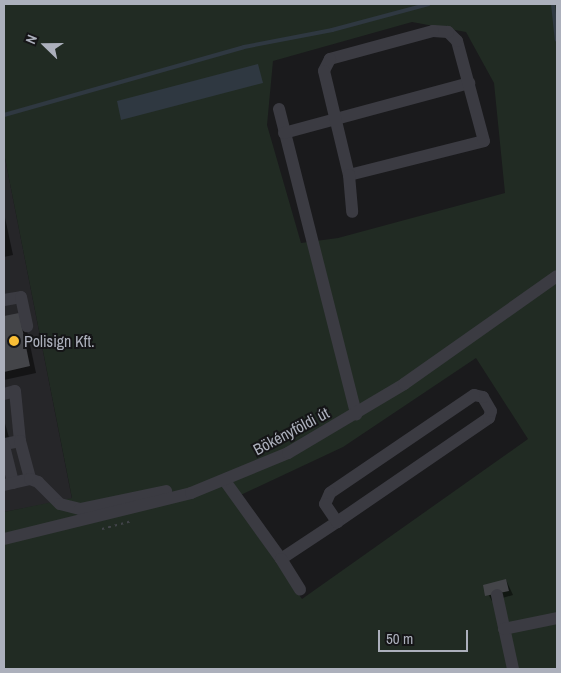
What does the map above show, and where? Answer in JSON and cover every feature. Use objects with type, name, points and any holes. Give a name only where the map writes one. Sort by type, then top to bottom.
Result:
[{"type":"street","points":[[349,175],[484,142],[457,42],[448,32],[433,31],[330,60],[324,70],[349,175],[352,212]]},
{"type":"street","points":[[284,133],[469,83]]},
{"type":"street","points":[[279,109],[356,414]]},
{"type":"street","name":"Bökényföldi út","points":[[4,539],[191,493],[225,481],[288,453],[356,414],[557,276]]},
{"type":"street","points":[[4,300],[21,296],[27,326]]},
{"type":"street","points":[[4,394],[15,391],[20,441],[30,479],[70,509],[166,491],[191,493]]},
{"type":"street","points":[[281,559],[337,522],[489,418],[491,411],[483,397],[474,395],[330,493],[325,504],[337,522]]},
{"type":"street","points":[[20,441],[4,445],[8,484],[30,479]]},
{"type":"street","points":[[225,481],[281,559],[300,590]]},
{"type":"street","points":[[497,595],[513,669]]},
{"type":"street","points":[[504,629],[557,618]]},
{"type":"shaded area","points":[[4,4],[557,4],[557,669],[4,669],[4,512],[72,498],[4,153]],"holes":[[[412,22],[466,32],[494,83],[505,193],[338,238],[301,243],[267,125],[273,61]],[[476,358],[528,439],[302,599],[232,499],[343,447]]]},
{"type":"shaded area","points":[[258,64],[263,83],[121,120],[117,101]]},
{"type":"shaded area","points":[[4,153],[72,499],[4,512]]},
{"type":"building","name":"Polisign Kft.","points":[[19,313],[30,366],[4,372],[4,316]]},
{"type":"building","points":[[506,579],[509,591],[485,596],[483,585]]},
{"type":"waterway","points":[[4,115],[244,47],[332,30],[429,4]]},
{"type":"waterway","points":[[553,4],[557,40]]},
{"type":"place","name":"Polisign Kft.","points":[[14,341]]}]
